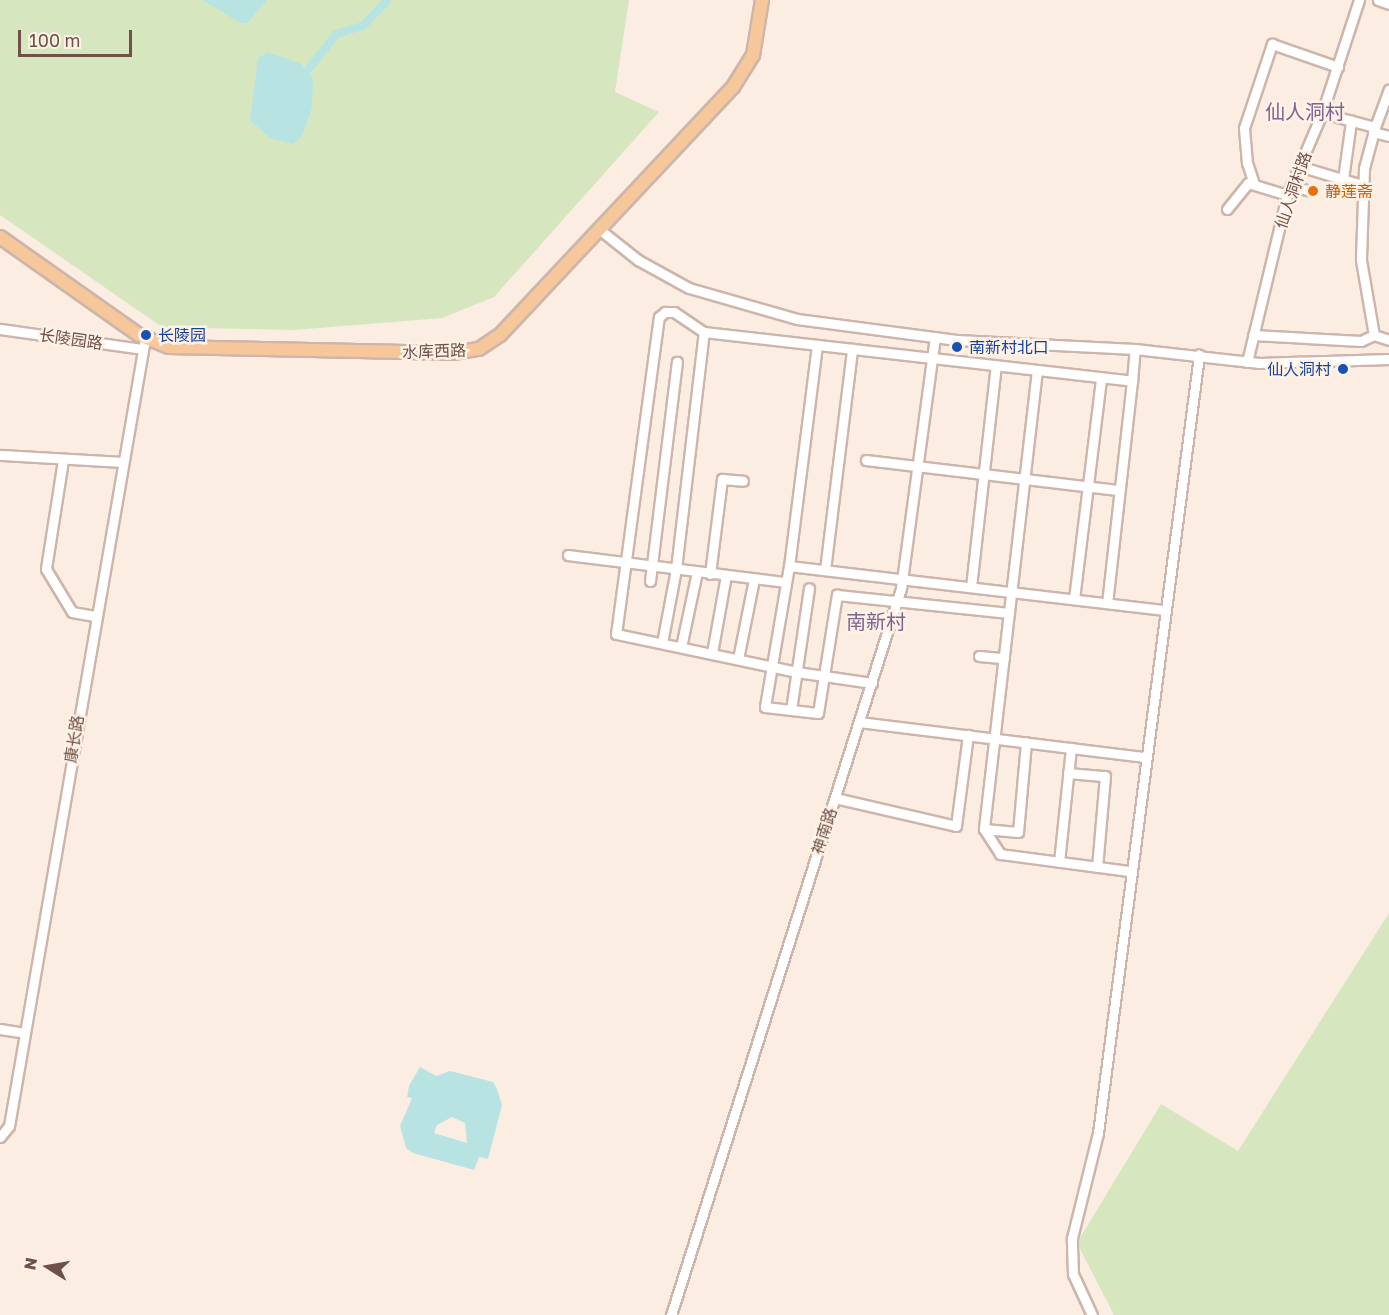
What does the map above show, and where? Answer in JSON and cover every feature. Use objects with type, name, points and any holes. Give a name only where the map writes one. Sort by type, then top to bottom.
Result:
[{"type":"main road","name":"水库西路","points":[[0,237],[144,344],[181,349],[469,352],[497,338],[734,87],[753,55],[762,0]]},
{"type":"street","name":"仙人洞村路","points":[[1247,362],[1289,191],[1322,113],[1359,0]]},
{"type":"street","points":[[1378,0],[1389,4]]},
{"type":"street","points":[[1254,184],[1247,163],[1245,128],[1272,44],[1338,67]]},
{"type":"street","points":[[1374,335],[1361,260],[1362,185],[1374,130],[1389,89]]},
{"type":"street","points":[[1322,113],[1351,121],[1389,136]]},
{"type":"street","points":[[1343,179],[1351,121]]},
{"type":"street","points":[[1299,166],[1362,185]]},
{"type":"street","points":[[1227,209],[1243,186],[1254,184],[1289,191],[1311,191]]},
{"type":"street","points":[[599,230],[666,277],[720,299],[797,319],[935,338],[1135,349],[1247,362],[1389,359]]},
{"type":"street","points":[[872,683],[797,672],[616,634],[659,317],[674,312],[704,332],[1132,381]]},
{"type":"street","name":"长陵园路","points":[[0,329],[144,344]]},
{"type":"street","points":[[662,643],[676,569],[704,332]]},
{"type":"street","points":[[1253,335],[1361,341],[1374,335],[1389,340]]},
{"type":"street","name":"神南路","points":[[671,1315],[903,579],[935,338]]},
{"type":"street","name":"康长路","points":[[0,1137],[9,1126],[95,616],[144,344]]},
{"type":"street","points":[[817,345],[789,566],[765,707],[818,712],[837,595],[1009,613]]},
{"type":"street","points":[[825,570],[852,349]]},
{"type":"street","points":[[1107,603],[1135,349]]},
{"type":"street","points":[[1092,1315],[1073,1274],[1072,1238],[1098,1133],[1198,355]]},
{"type":"street","points":[[650,581],[677,362]]},
{"type":"street","points":[[971,587],[996,365]]},
{"type":"street","points":[[1037,370],[984,829],[1000,854],[1130,871]]},
{"type":"street","points":[[1074,599],[1101,378]]},
{"type":"street","points":[[0,455],[123,462]]},
{"type":"street","points":[[63,460],[46,569],[72,612],[95,616]]},
{"type":"street","points":[[866,460],[1119,490]]},
{"type":"street","points":[[710,574],[722,479],[742,481]]},
{"type":"street","points":[[568,555],[785,582]]},
{"type":"street","points":[[789,566],[1164,610]]},
{"type":"street","points":[[681,647],[697,572]]},
{"type":"street","points":[[712,653],[726,575]]},
{"type":"street","points":[[738,659],[754,579]]},
{"type":"street","points":[[791,710],[809,588]]},
{"type":"street","points":[[979,656],[1004,658]]},
{"type":"street","points":[[859,722],[1145,757]]},
{"type":"street","points":[[835,798],[956,826],[968,735]]},
{"type":"street","points":[[984,829],[1018,832],[1026,742]]},
{"type":"street","points":[[1059,862],[1071,748]]},
{"type":"street","points":[[1068,772],[1105,776],[1097,867]]},
{"type":"street","points":[[0,1029],[25,1033]]},
{"type":"green space","points":[[0,0],[629,0],[615,92],[659,112],[494,297],[442,318],[294,330],[162,327],[0,215]]},
{"type":"green space","points":[[1389,913],[1389,1315],[1114,1315],[1077,1243],[1161,1104],[1238,1151]]},
{"type":"water","points":[[203,0],[267,0],[247,23],[240,23]]},
{"type":"water","points":[[268,52],[301,64],[313,79],[312,108],[302,136],[293,144],[270,138],[250,120],[258,58]]},
{"type":"water","points":[[420,1067],[436,1076],[450,1071],[493,1082],[502,1105],[488,1159],[479,1157],[474,1170],[413,1153],[406,1148],[400,1126],[412,1098],[407,1097],[409,1086]],"holes":[[[452,1117],[465,1123],[467,1143],[434,1133],[437,1125]]]},
{"type":"waterway","points":[[308,70],[336,34],[363,26],[387,0]]},
{"type":"place","name":"静莲斋","points":[[1313,191]]},
{"type":"place","name":"长陵园","points":[[146,335]]},
{"type":"place","name":"南新村北口","points":[[957,347]]},
{"type":"place","name":"仙人洞村","points":[[1343,369]]},
{"type":"district","name":"仙人洞村","points":[[1305,111]]},
{"type":"district","name":"南新村","points":[[876,621]]}]
